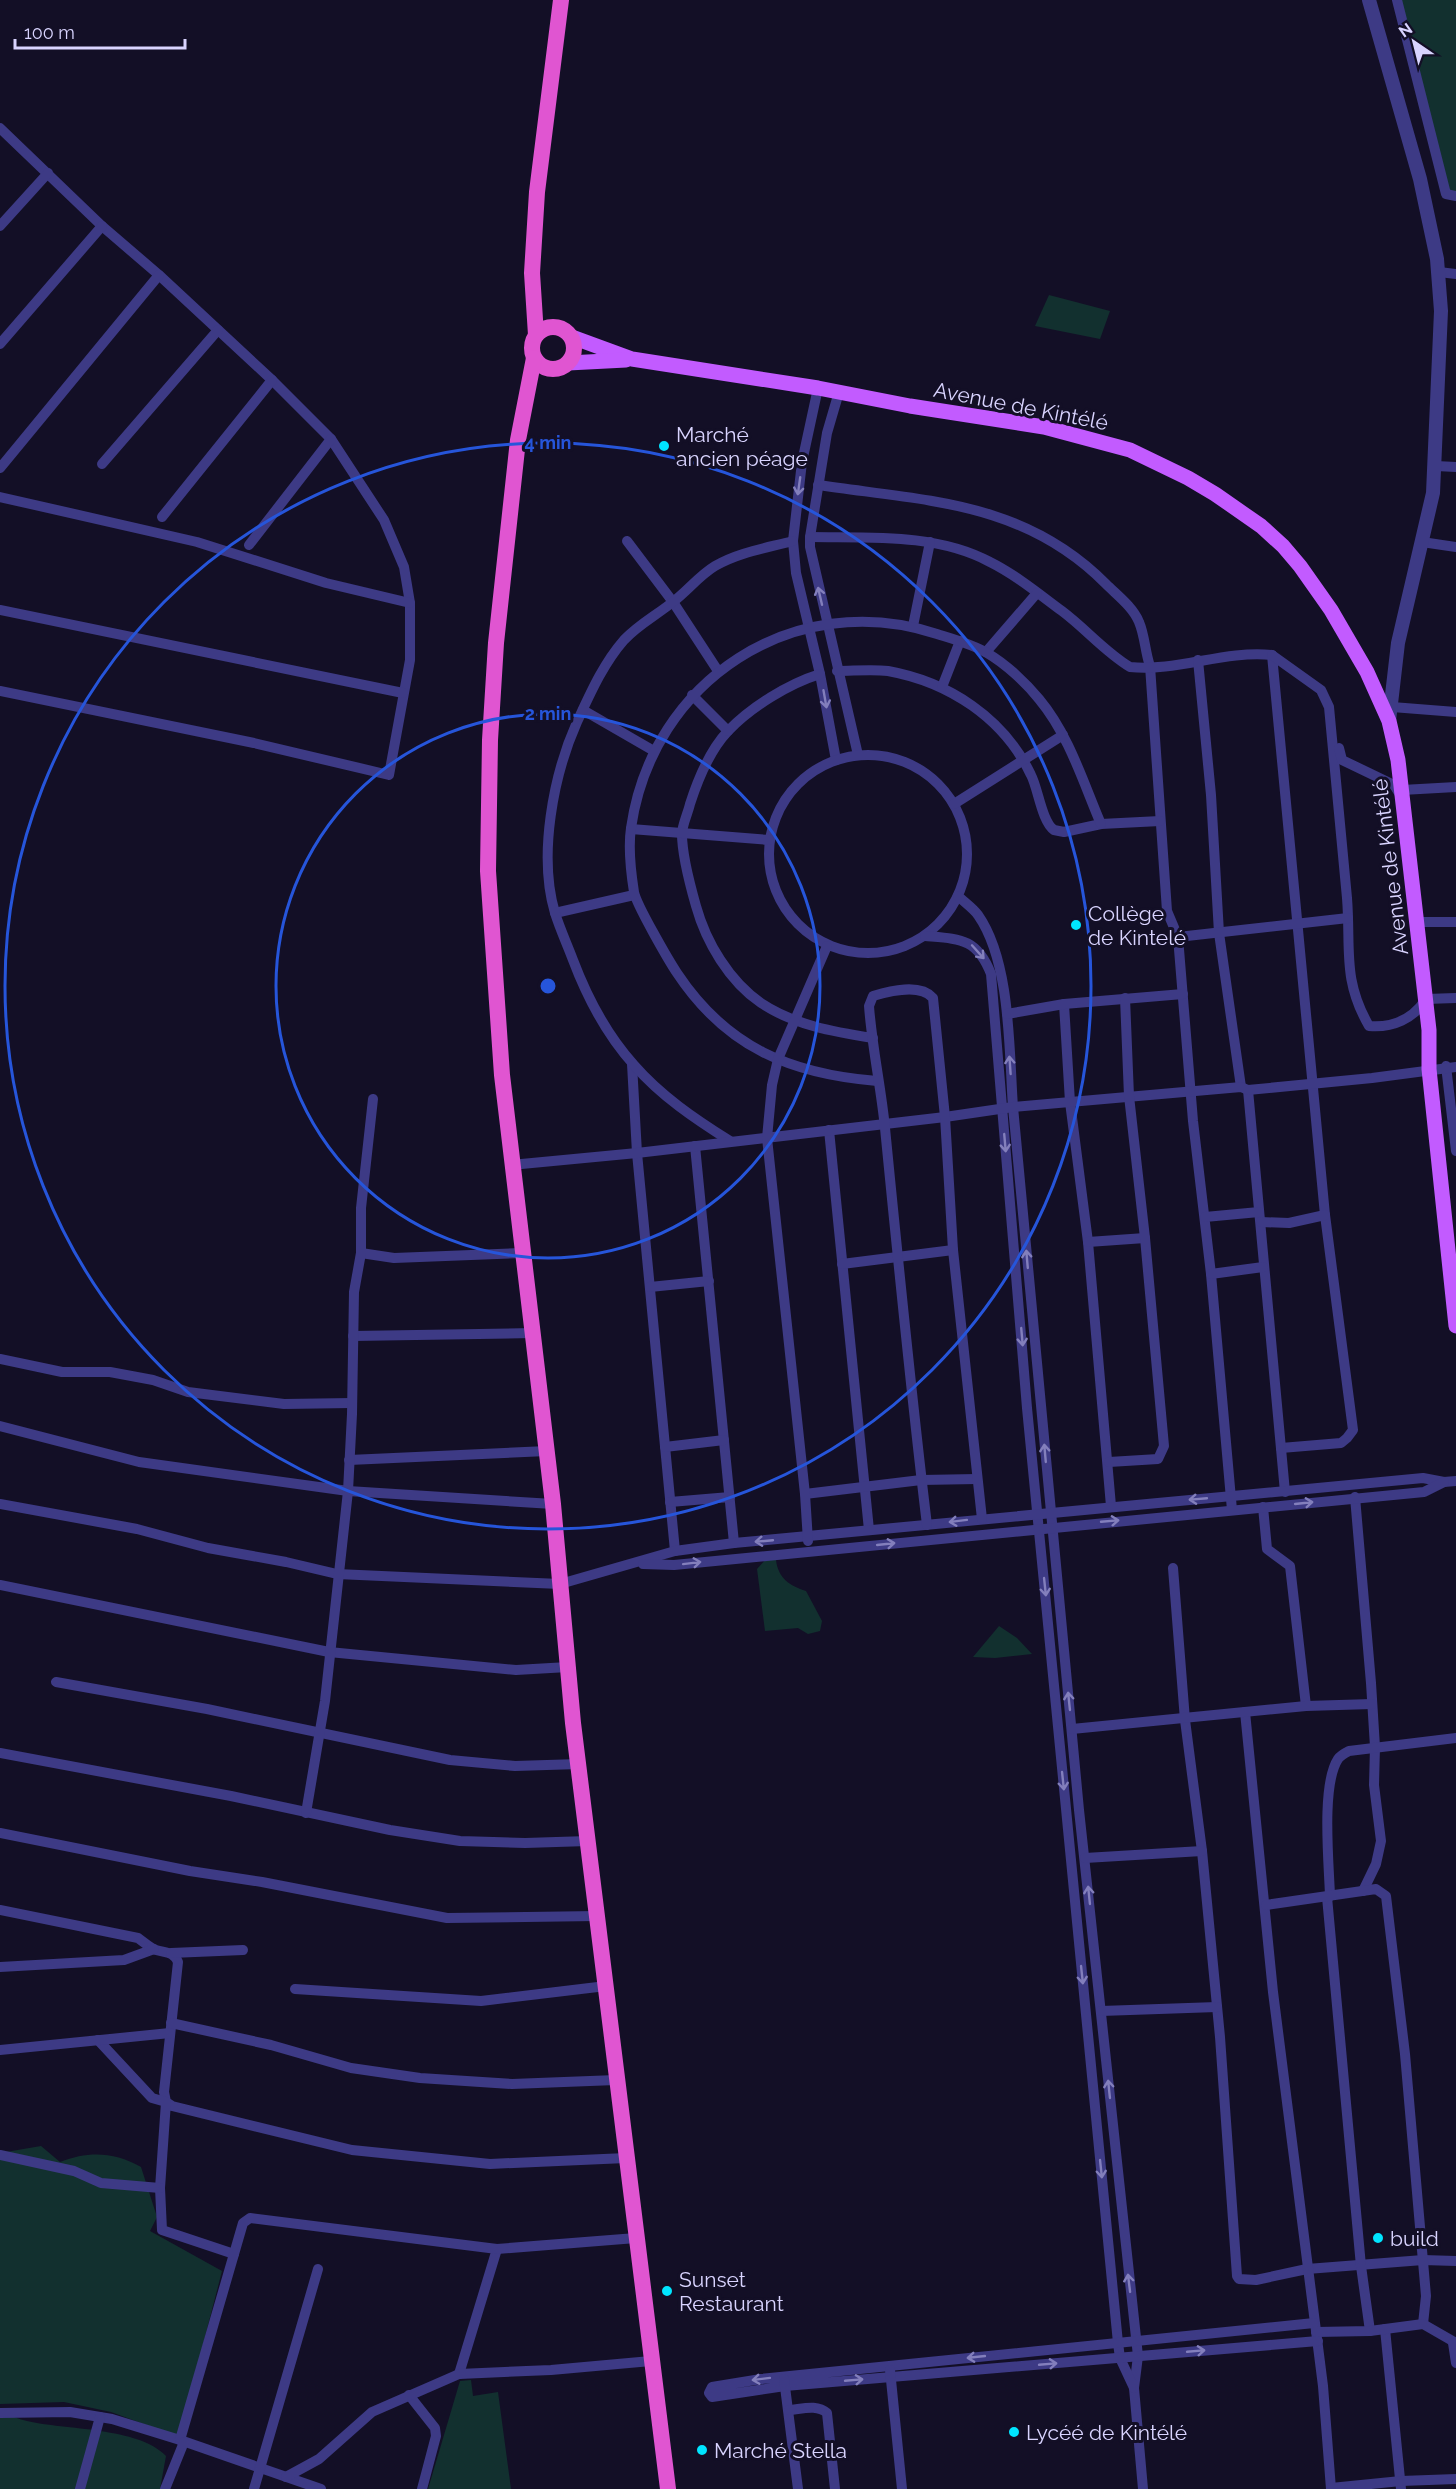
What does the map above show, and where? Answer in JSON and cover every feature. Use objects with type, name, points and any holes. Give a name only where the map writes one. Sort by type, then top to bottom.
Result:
[{"type":"highway","points":[[561,0],[542,147],[532,283],[536,335],[532,347],[540,363],[518,440],[496,643],[490,740],[488,871],[498,1032],[511,1165],[547,1451],[567,1666],[616,2080],[668,2489]]},
{"type":"highway","points":[[532,283],[551,327]]},
{"type":"highway","points":[[536,335],[551,327],[563,329],[572,337],[574,354],[568,363],[558,369],[540,363]]},
{"type":"main road","name":"Avenue de Kintélé","points":[[572,337],[632,359],[1044,427],[1112,444],[1130,450],[1215,494],[1261,526],[1283,546],[1331,610],[1390,714],[1403,796],[1418,922],[1429,1030],[1429,1069],[1456,1326]]},
{"type":"main road","name":"Avenue de Kintélé","points":[[568,363],[632,359]]},
{"type":"street","points":[[1369,0],[1420,179],[1438,272],[1442,311],[1433,493],[1398,643],[1390,714],[1456,712]]},
{"type":"street","points":[[1397,0],[1446,194],[1456,196]]},
{"type":"street","points":[[0,128],[102,226],[159,275],[272,380],[331,439],[384,520],[404,567],[410,603],[410,660],[389,776],[254,742],[0,691]]},
{"type":"street","points":[[0,226],[48,173]]},
{"type":"street","points":[[0,344],[102,226]]},
{"type":"street","points":[[1438,272],[1456,274]]},
{"type":"street","points":[[0,468],[159,275]]},
{"type":"street","points":[[102,464],[218,330]]},
{"type":"street","points":[[162,517],[272,380]]},
{"type":"street","points":[[818,388],[802,462],[793,541],[796,573],[820,674],[836,760]]},
{"type":"street","points":[[839,393],[827,434],[810,537],[827,626],[858,755]]},
{"type":"street","points":[[249,545],[331,439]]},
{"type":"street","points":[[1436,466],[1456,467]]},
{"type":"street","points":[[818,485],[924,498],[964,507],[1021,525],[1062,546],[1101,579],[1131,609],[1139,621],[1150,666],[1167,911],[1178,937],[1232,1510]]},
{"type":"street","points":[[0,497],[197,542],[326,583],[410,603]]},
{"type":"street","points":[[810,537],[930,542],[990,561],[1037,593],[1130,667],[1245,653],[1272,655],[1321,690],[1329,707],[1342,760],[1394,785],[1403,796],[1456,787]]},
{"type":"street","points":[[627,541],[673,602],[718,671]]},
{"type":"street","points":[[730,1141],[672,1102],[632,1064],[584,991],[555,913],[550,892],[548,853],[552,808],[563,758],[583,710],[594,685],[624,641],[641,623],[673,602],[714,566],[751,552],[793,541]]},
{"type":"street","points":[[914,626],[930,542]]},
{"type":"street","points":[[1422,542],[1456,547]]},
{"type":"street","points":[[987,652],[1037,593]]},
{"type":"street","points":[[0,610],[403,693]]},
{"type":"street","points":[[877,1081],[839,1078],[802,1069],[741,1040],[715,1019],[691,994],[670,962],[634,895],[631,829],[638,798],[654,751],[670,723],[692,695],[718,671],[755,648],[786,635],[827,626],[869,623],[914,626],[987,652],[1039,699],[1063,735],[1101,824]]},
{"type":"street","points":[[942,687],[960,641]]},
{"type":"street","points":[[1272,655],[1325,1215],[1353,1430],[1341,1443],[1281,1448]]},
{"type":"street","points":[[1198,660],[1211,795],[1219,933],[1245,1088],[1260,1217],[1285,1492]]},
{"type":"street","points":[[837,671],[886,671],[942,687],[964,698],[991,721],[1024,760],[1033,778],[1050,828],[1064,832],[1101,824],[1160,821]]},
{"type":"street","points":[[820,674],[799,682],[758,706],[728,731],[712,753],[694,791],[682,833],[687,875],[699,918],[710,941],[729,973],[760,1002],[795,1020],[827,1030],[873,1038]]},
{"type":"street","points":[[692,695],[728,731]]},
{"type":"street","points":[[1329,707],[1348,918],[1349,971],[1353,992],[1369,1026],[1384,1028],[1417,1013],[1426,999],[1456,998]]},
{"type":"street","points":[[583,710],[654,751]]},
{"type":"street","points":[[954,804],[1063,735]]},
{"type":"street","points":[[858,755],[886,756],[914,765],[937,782],[954,804],[965,831],[967,860],[958,896],[940,923],[925,936],[894,951],[860,954],[826,946],[799,928],[780,903],[769,872],[769,840],[776,814],[791,791],[811,772],[836,760],[858,755]]},
{"type":"street","points":[[631,829],[769,840]]},
{"type":"street","points":[[555,913],[634,895]]},
{"type":"street","points":[[958,896],[976,913],[987,930],[998,960],[1007,1014],[1008,1108],[1037,1513],[1118,2343],[1120,2358],[1134,2388]]},
{"type":"street","points":[[1178,937],[1348,918]]},
{"type":"street","points":[[1418,922],[1456,922]]},
{"type":"street","points":[[925,936],[968,942],[978,949],[991,974],[1008,1108],[1051,1512],[1084,1857],[1138,2356],[1134,2388],[1143,2489]]},
{"type":"street","points":[[807,1551],[805,1494],[767,1138],[772,1084],[778,1059],[826,946]]},
{"type":"street","points":[[927,1525],[896,1257],[884,1124],[869,1006],[873,996],[891,990],[924,991],[933,998],[945,1117],[953,1250],[982,1519]]},
{"type":"street","points":[[1007,1014],[1064,1004],[1183,994]]},
{"type":"street","points":[[1108,1462],[1158,1460],[1164,1446],[1129,1096],[1125,998]]},
{"type":"street","points":[[1064,1004],[1070,1102],[1088,1242],[1111,1506]]},
{"type":"street","points":[[632,1064],[637,1153],[675,1551]]},
{"type":"street","points":[[511,1165],[637,1153],[1008,1108],[1129,1096],[1372,1078],[1451,1067],[1456,1151]]},
{"type":"street","points":[[306,1813],[325,1701],[337,1574],[348,1491],[354,1292],[361,1253],[361,1208],[373,1099]]},
{"type":"street","points":[[829,1130],[869,1530]]},
{"type":"street","points":[[695,1146],[734,1543]]},
{"type":"street","points":[[1205,1217],[1260,1217],[1289,1223],[1325,1215]]},
{"type":"street","points":[[1088,1242],[1145,1238]]},
{"type":"street","points":[[842,1264],[953,1250]]},
{"type":"street","points":[[361,1253],[403,1258],[522,1253]]},
{"type":"street","points":[[1211,1274],[1263,1267]]},
{"type":"street","points":[[650,1287],[709,1281]]},
{"type":"street","points":[[353,1336],[533,1333]]},
{"type":"street","points":[[0,1359],[62,1372],[110,1372],[153,1380],[188,1392],[284,1404],[352,1403]]},
{"type":"street","points":[[0,1426],[139,1462],[348,1491],[553,1504]]},
{"type":"street","points":[[665,1447],[724,1440]]},
{"type":"street","points":[[349,1460],[547,1451]]},
{"type":"street","points":[[0,1504],[137,1529],[208,1548],[337,1574],[560,1584],[675,1551],[734,1543],[1423,1478],[1444,1482],[1456,1481]]},
{"type":"street","points":[[805,1494],[921,1480],[977,1479]]},
{"type":"street","points":[[634,1564],[674,1565],[1424,1492],[1444,1482]]},
{"type":"street","points":[[670,1502],[729,1497]]},
{"type":"street","points":[[1355,1497],[1375,1747],[1374,1785],[1381,1841],[1376,1864],[1363,1891]]},
{"type":"street","points":[[1263,1507],[1267,1549],[1290,1566],[1306,1706]]},
{"type":"street","points":[[1173,1568],[1185,1720],[1202,1851],[1217,2007],[1239,2279],[1256,2280],[1307,2269],[1423,2260],[1456,2261]]},
{"type":"street","points":[[0,1585],[329,1652],[516,1670],[567,1666]]},
{"type":"street","points":[[56,1682],[450,1760],[515,1766],[579,1764]]},
{"type":"street","points":[[1072,1729],[1185,1720],[1306,1706],[1372,1704]]},
{"type":"street","points":[[1245,1712],[1273,1992],[1316,2332],[1331,2489],[1456,2480]]},
{"type":"street","points":[[1370,2331],[1361,2266],[1328,1896],[1328,1822],[1331,1775],[1338,1758],[1349,1751],[1456,1738]]},
{"type":"street","points":[[0,1753],[231,1796],[365,1826],[460,1841],[525,1843],[588,1841]]},
{"type":"street","points":[[0,1833],[190,1871],[262,1882],[447,1918],[597,1916]]},
{"type":"street","points":[[1084,1857],[1202,1851]]},
{"type":"street","points":[[1266,1905],[1376,1889],[1386,1896],[1405,2054],[1423,2260],[1426,2296],[1423,2324]]},
{"type":"street","points":[[0,1910],[138,1938],[154,1949],[171,1953],[243,1950]]},
{"type":"street","points":[[0,1967],[124,1960],[154,1949]]},
{"type":"street","points":[[171,1953],[178,1962],[164,2092],[166,2102],[160,2188],[162,2230],[234,2254]]},
{"type":"street","points":[[295,1989],[481,2001],[606,1986]]},
{"type":"street","points":[[1101,2011],[1217,2007]]},
{"type":"street","points":[[0,2050],[98,2040],[171,2028],[271,2044],[351,2068],[420,2078],[512,2084],[616,2080]]},
{"type":"street","points":[[98,2040],[152,2098],[172,2106],[352,2150],[490,2164],[626,2158]]},
{"type":"street","points":[[0,2155],[74,2171],[101,2183],[160,2188]]},
{"type":"street","points":[[165,2489],[182,2441],[243,2223],[250,2218],[497,2249],[636,2238]]},
{"type":"street","points":[[459,2374],[497,2249]]},
{"type":"street","points":[[254,2489],[318,2268]]},
{"type":"street","points":[[785,2381],[712,2397],[709,2393],[712,2387],[890,2371],[1136,2341],[1370,2331],[1423,2324],[1455,2343],[1456,2363]]},
{"type":"street","points":[[1385,2329],[1401,2485]]},
{"type":"street","points":[[890,2371],[1120,2358],[1316,2332]]},
{"type":"street","points":[[286,2476],[319,2459],[372,2412],[459,2374],[551,2370],[651,2361]]},
{"type":"street","points":[[890,2371],[902,2489]]},
{"type":"street","points":[[785,2381],[798,2489]]},
{"type":"street","points":[[409,2395],[435,2428],[436,2436],[422,2489]]},
{"type":"street","points":[[789,2410],[816,2407],[827,2413],[835,2489]]},
{"type":"street","points":[[0,2413],[70,2412],[100,2417],[182,2441],[321,2489]]},
{"type":"street","points":[[80,2489],[100,2417]]},
{"type":"green space","points":[[1395,0],[1456,0],[1456,196],[1446,194]]},
{"type":"green space","points":[[1049,295],[1110,311],[1100,339],[1035,326]]},
{"type":"green space","points":[[768,1557],[776,1560],[779,1572],[786,1580],[806,1591],[822,1621],[820,1631],[808,1634],[798,1628],[765,1631],[757,1569]]},
{"type":"green space","points":[[999,1626],[1017,1638],[1032,1654],[995,1658],[973,1657]]},
{"type":"green space","points":[[41,2146],[60,2162],[81,2156],[101,2155],[121,2158],[141,2167],[157,2217],[150,2231],[222,2271],[179,2437],[111,2412],[64,2402],[0,2404],[0,2153]]},
{"type":"green space","points":[[471,2380],[473,2396],[498,2392],[511,2489],[428,2489],[460,2381]]},
{"type":"green space","points":[[0,2411],[42,2424],[120,2435],[154,2447],[166,2456],[160,2489],[0,2489]]},
{"type":"place","name":"Marché ancien péage","points":[[664,446]]},
{"type":"place","name":"Collège de Kintelé","points":[[1076,925]]},
{"type":"place","name":"build","points":[[1378,2238]]},
{"type":"place","name":"Sunset Restaurant","points":[[667,2291]]},
{"type":"place","name":"Lycéé de Kintélé","points":[[1014,2432]]},
{"type":"place","name":"Marché Stella","points":[[702,2450]]}]
